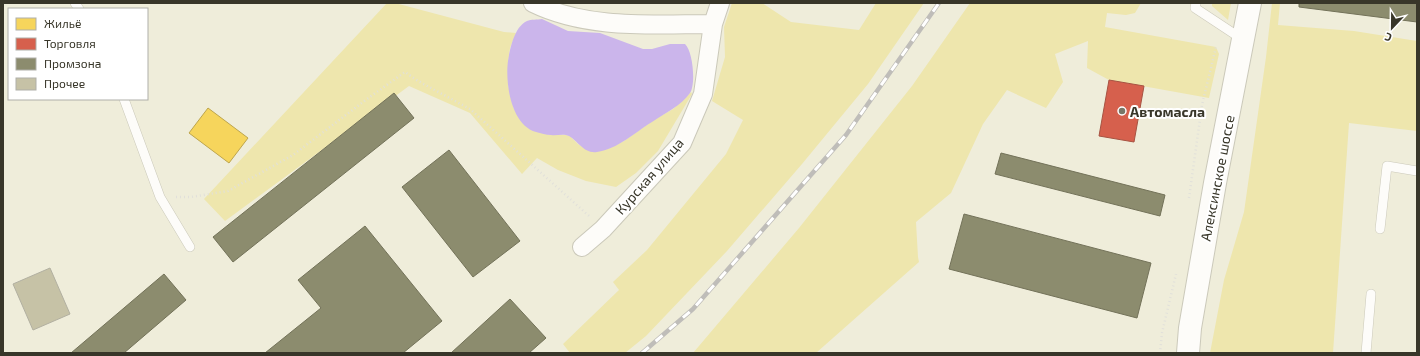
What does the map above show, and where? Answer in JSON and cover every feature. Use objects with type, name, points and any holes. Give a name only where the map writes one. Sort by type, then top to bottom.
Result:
[{"type":"main road","name":"Алексинское шоссе","points":[[1188,353],[1192,313],[1250,3]]},
{"type":"street","points":[[533,3],[548,11],[604,23],[713,24]]},
{"type":"street","name":"Курская улица","points":[[582,246],[603,229],[682,143],[703,94],[713,24],[720,3]]},
{"type":"lane","points":[[1193,5],[1243,40]]},
{"type":"lane","points":[[124,100],[160,197],[190,247]]},
{"type":"lane","points":[[1380,229],[1386,166],[1417,171]]},
{"type":"lane","points":[[1366,353],[1371,294]]},
{"type":"path","points":[[1188,201],[1202,105],[1216,47]]},
{"type":"path","points":[[160,197],[191,197],[228,191],[293,155],[405,72],[418,81],[470,109],[603,229]]},
{"type":"path","points":[[1160,353],[1162,332],[1177,267]]},
{"type":"shaded area","points":[[387,3],[395,3],[504,32],[516,33],[510,48],[508,64],[508,85],[514,109],[531,130],[551,135],[570,136],[578,144],[588,150],[607,149],[624,141],[652,121],[673,109],[691,92],[692,94],[658,151],[636,173],[616,187],[586,181],[558,170],[537,158],[522,174],[470,113],[409,86],[225,221],[204,199]]},
{"type":"shaded area","points":[[732,3],[762,3],[791,22],[859,30],[876,3],[924,3],[868,84],[802,164],[727,251],[646,336],[625,353],[570,353],[563,344],[619,290],[613,282],[647,250],[726,154],[743,120],[712,101],[725,57],[724,27]]},
{"type":"shaded area","points":[[970,3],[1141,3],[1135,13],[1126,15],[1107,13],[1105,27],[1216,47],[1219,54],[1209,98],[1109,80],[1087,68],[1088,41],[1055,54],[1063,82],[1046,108],[1007,90],[983,124],[951,193],[916,222],[919,262],[816,353],[693,353],[799,228],[912,86]]},
{"type":"shaded area","points":[[1212,3],[1231,3],[1228,20],[1212,6]]},
{"type":"shaded area","points":[[1272,3],[1280,3],[1278,25],[1354,31],[1417,41],[1417,131],[1349,123],[1333,353],[1210,353],[1224,280],[1244,212],[1266,57]]},
{"type":"shaded area","points":[[542,19],[568,31],[600,33],[643,49],[652,49],[670,44],[685,44],[692,60],[692,89],[686,98],[677,106],[626,140],[612,148],[597,152],[588,151],[567,135],[547,135],[527,128],[515,112],[512,102],[509,91],[507,70],[508,61],[513,39],[519,28],[527,21]]},
{"type":"building: Жильё","points":[[208,108],[248,138],[229,163],[189,133]]},
{"type":"building: Торговля","name":"Автомасла","points":[[1109,80],[1144,86],[1134,142],[1099,136]]},
{"type":"building: Промзона","points":[[1299,3],[1417,3],[1417,22],[1299,7]]},
{"type":"building: Промзона","points":[[394,93],[414,118],[233,262],[213,237]]},
{"type":"building: Промзона","points":[[449,150],[520,241],[473,277],[402,187]]},
{"type":"building: Промзона","points":[[1001,153],[1165,195],[1160,216],[995,174]]},
{"type":"building: Промзона","points":[[964,214],[1151,263],[1137,318],[949,269]]},
{"type":"building: Промзона","points":[[365,226],[442,321],[403,353],[265,353],[321,308],[298,280]]},
{"type":"building: Промзона","points":[[164,274],[186,300],[124,353],[71,353]]},
{"type":"building: Промзона","points":[[510,299],[546,338],[529,353],[451,353]]},
{"type":"building: Прочее","points":[[50,268],[70,314],[33,330],[13,284]]},
{"type":"railway","points":[[642,353],[693,309],[846,135],[939,3]]},
{"type":"place","name":"Автомасла","points":[[1122,111]]}]
